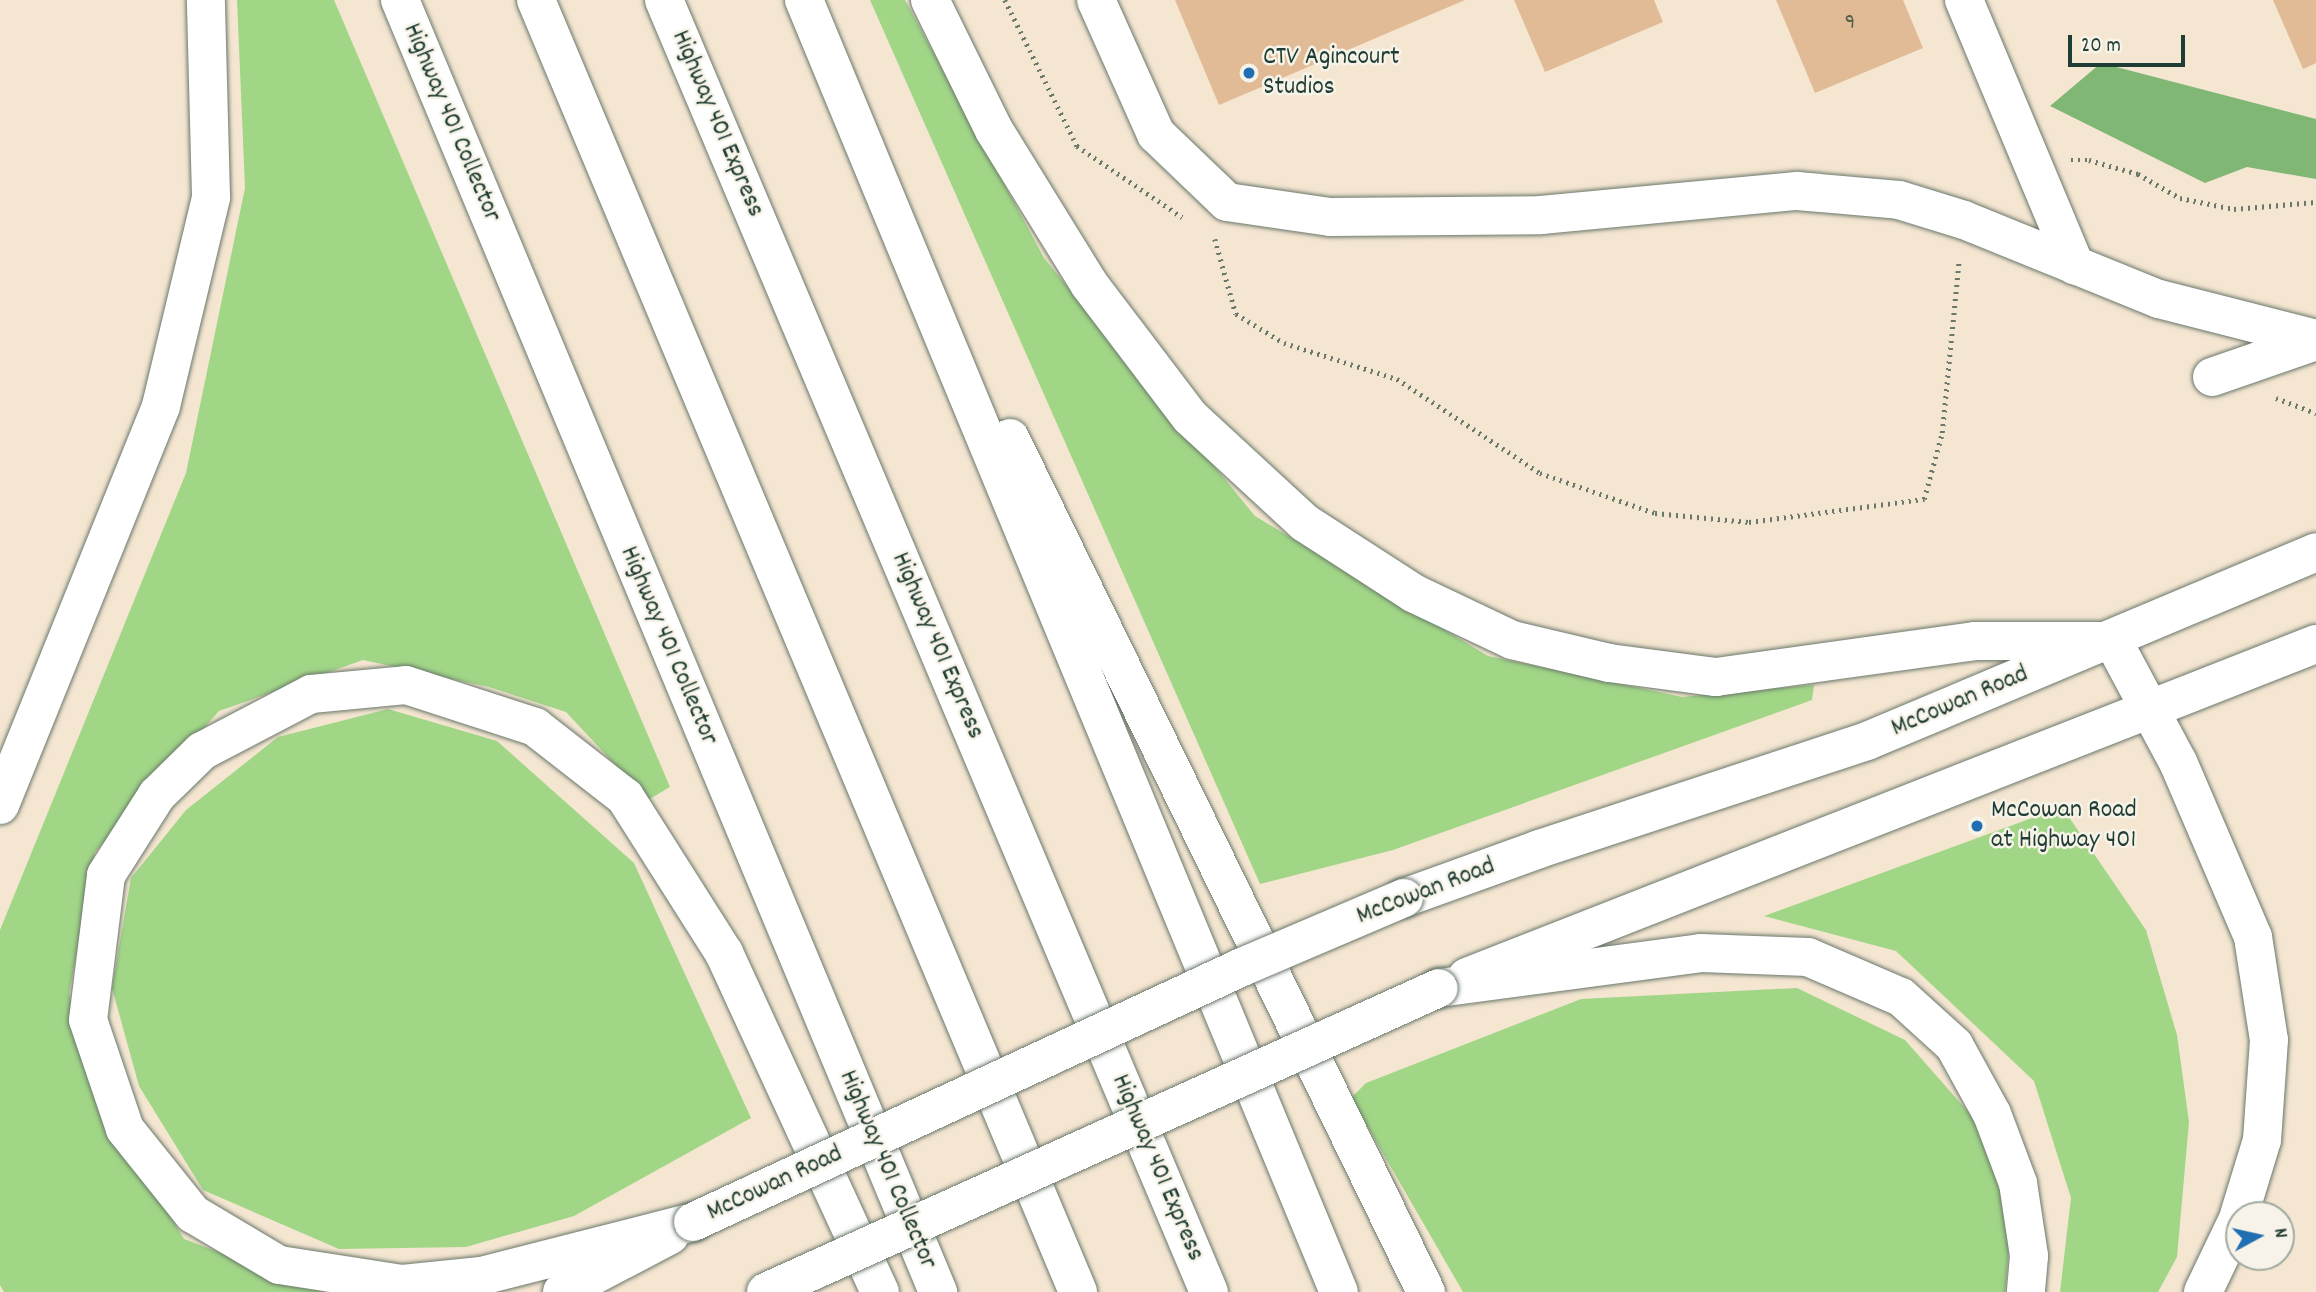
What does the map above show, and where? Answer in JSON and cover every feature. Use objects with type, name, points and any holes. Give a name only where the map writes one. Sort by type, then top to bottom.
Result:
[{"type":"main road","points":[[0,805],[161,407],[211,197],[206,0]]},
{"type":"main road","name":"Highway 401 Collector","points":[[400,0],[938,1292]]},
{"type":"main road","points":[[536,0],[1078,1292]]},
{"type":"main road","name":"Highway 401 Express","points":[[664,0],[1209,1292]]},
{"type":"main road","points":[[804,0],[1339,1292]]},
{"type":"main road","points":[[930,0],[994,130],[1089,284],[1189,418],[1305,523],[1413,593],[1512,640],[1609,663],[1716,677],[1975,641],[2113,640],[2178,762],[2253,937],[2269,1040],[2262,1140],[2244,1201]]},
{"type":"main road","points":[[1096,0],[1156,134],[1227,202],[1329,217],[1541,215],[1797,191],[1899,200],[1964,220],[2159,299],[2316,340]]},
{"type":"main road","points":[[1964,0],[2076,266]]},
{"type":"main road","points":[[842,90],[1426,1292]]},
{"type":"main road","points":[[2212,377],[2316,340]]},
{"type":"main road","name":"McCowan Road","points":[[562,1292],[693,1222],[1242,967],[1404,898],[1539,849],[1867,741],[2113,640],[2316,552]]},
{"type":"main road","points":[[766,1292],[1439,988],[2316,644]]},
{"type":"main road","points":[[693,1222],[481,1276],[402,1284],[279,1265],[193,1214],[125,1129],[88,1020],[106,875],[157,794],[202,751],[312,694],[407,685],[535,727],[625,797],[724,953],[880,1292]]},
{"type":"main road","points":[[1439,988],[1701,953],[1808,957],[1901,997],[1954,1045],[1992,1114],[2018,1184],[2029,1255],[2026,1292]]},
{"type":"main road","points":[[2203,1292],[2225,1246]]},
{"type":"path","points":[[1004,0],[1077,146],[1185,219]]},
{"type":"path","points":[[2066,160],[2089,160],[2138,174],[2180,198],[2234,209],[2316,202]]},
{"type":"path","points":[[1207,233],[1218,240],[1236,314],[1284,343],[1397,379],[1540,473],[1655,513],[1749,522],[1924,499],[1942,433],[1964,220]]},
{"type":"green space","points":[[237,0],[334,0],[670,787],[648,800],[566,712],[489,687],[363,660],[219,711],[95,852],[69,994],[107,1114],[184,1239],[324,1292],[4,1292],[0,1285],[0,930],[186,473],[245,188]]},
{"type":"green space","points":[[870,0],[905,0],[1044,258],[1255,516],[1488,656],[1682,697],[1814,685],[1812,700],[1393,850],[1260,884]]},
{"type":"green space","points":[[2101,63],[2316,119],[2316,179],[2247,167],[2205,183],[2050,106]]},
{"type":"green space","points":[[388,709],[497,741],[634,863],[751,1118],[574,1216],[466,1247],[339,1249],[203,1190],[139,1086],[112,988],[131,878],[186,810],[278,737]]},
{"type":"green space","points":[[2062,807],[2146,930],[2177,1035],[2189,1122],[2177,1257],[2158,1292],[2060,1292],[2071,1198],[2034,1081],[1896,951],[1764,916]]},
{"type":"green space","points":[[1797,988],[1905,1040],[1977,1122],[2011,1225],[2005,1292],[1463,1292],[1351,1098],[1366,1083],[1581,999]]},
{"type":"building","name":"CTV Agincourt Studios","points":[[1175,0],[1465,0],[1219,105]]},
{"type":"building","points":[[1514,0],[1654,0],[1663,22],[1545,72]]},
{"type":"building","points":[[1776,0],[1903,0],[1923,48],[1815,93]]},
{"type":"building","points":[[2273,0],[2316,0],[2316,63],[2303,69]]},
{"type":"place","name":"CTV Agincourt Studios","points":[[1249,73]]},
{"type":"place","name":"McCowan Road at Highway 401","points":[[1977,826]]}]
